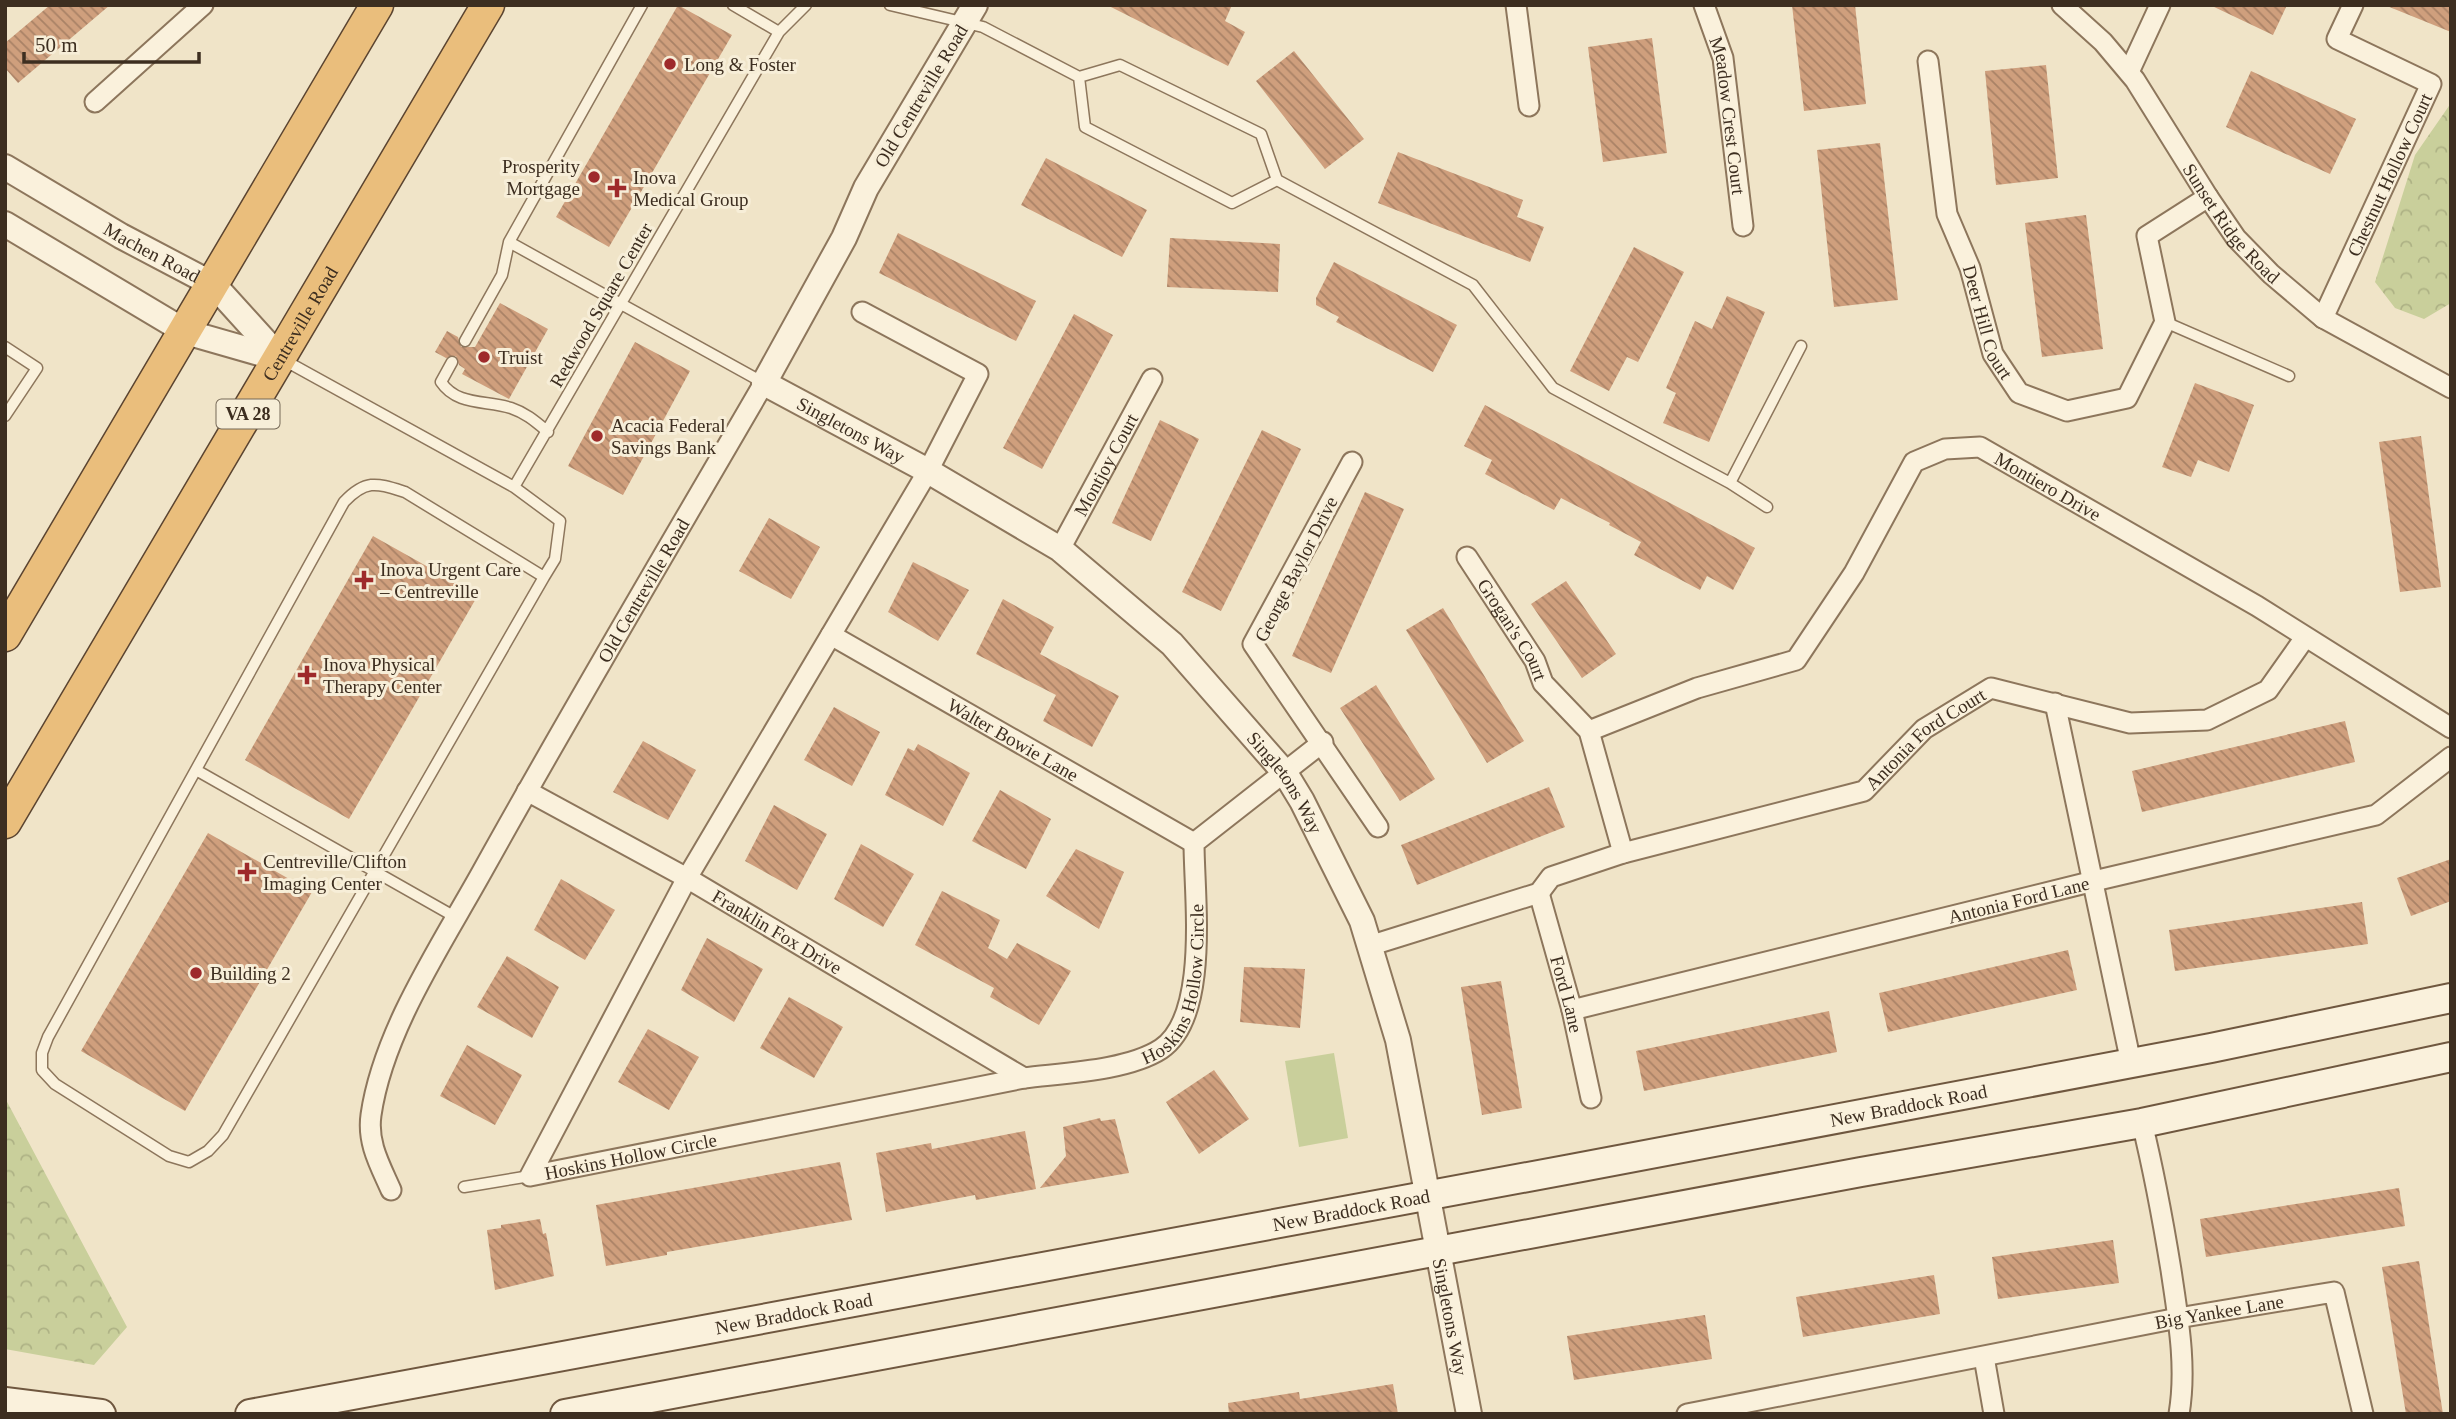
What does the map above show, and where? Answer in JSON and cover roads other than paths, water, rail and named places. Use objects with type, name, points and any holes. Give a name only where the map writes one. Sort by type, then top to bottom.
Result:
[{"type":"highway","points":[[5,635],[377,5]]},
{"type":"highway","name":"Centreville Road","points":[[5,822],[488,5]]},
{"type":"main road","name":"New Braddock Road","points":[[250,1414],[2131,1063],[2451,998]]},
{"type":"main road","points":[[565,1414],[2142,1123],[2451,1057]]},
{"type":"main road","points":[[5,1402],[102,1414]]},
{"type":"street","points":[[95,102],[203,5]]},
{"type":"street","points":[[1516,5],[1529,106]]},
{"type":"street","name":"Meadow Crest Court","points":[[1704,5],[1723,58],[1743,226]]},
{"type":"street","name":"Sunset Ridge Road","points":[[2062,5],[2103,42],[2129,72],[2236,238],[2271,274],[2323,318],[2451,388]]},
{"type":"street","points":[[2129,72],[2160,5]]},
{"type":"street","name":"Chestnut Hollow Court","points":[[2323,318],[2431,85],[2337,39],[2353,5]]},
{"type":"street","name":"Old Centreville Road","points":[[391,1190],[371,1145],[370,1116],[384,1067],[407,1010],[527,791],[764,383],[844,238],[866,188],[970,15]]},
{"type":"street","name":"Deer Hill Court","points":[[1928,61],[1947,214],[1970,268],[1993,354],[2019,393],[2067,411],[2127,398],[2165,322]]},
{"type":"street","name":"Machen Road","points":[[5,167],[121,236],[214,285],[281,359]]},
{"type":"street","points":[[2165,322],[2147,236],[2208,197]]},
{"type":"street","name":"Machen Road","points":[[5,224],[186,332],[281,359]]},
{"type":"street","name":"Hoskins Hollow Circle","points":[[530,1176],[687,878],[928,471],[978,374],[862,312]]},
{"type":"street","name":"Montjoy Court","points":[[1060,549],[1152,379]]},
{"type":"street","name":"Singletons Way","points":[[764,383],[928,471],[1060,549],[1172,644],[1285,773],[1345,884],[1369,946],[1398,1040],[1469,1414]]},
{"type":"street","name":"Montiero Drive","points":[[1589,731],[1697,688],[1796,660],[1854,573],[1914,462],[1945,449],[1980,447],[2257,606],[2304,639],[2451,728]]},
{"type":"street","name":"George Baylor Drive","points":[[1352,462],[1253,644],[1323,742],[1378,827]]},
{"type":"street","name":"Grogan's Court","points":[[1467,557],[1535,661],[1543,683],[1589,731],[1623,853]]},
{"type":"street","name":"Walter Bowie Lane","points":[[831,635],[1194,843]]},
{"type":"street","name":"Antonia Ford Court","points":[[1369,946],[1539,893],[1551,877],[1623,853],[1864,791],[1924,729],[1991,688],[2130,723],[2207,720],[2267,690],[2304,639]]},
{"type":"street","points":[[2055,703],[2131,1063]]},
{"type":"street","points":[[1194,843],[1323,742]]},
{"type":"street","name":"Antonia Ford Lane","points":[[1572,1010],[2094,881],[2376,815],[2451,757]]},
{"type":"street","name":"Franklin Fox Drive","points":[[527,791],[687,878],[1024,1078]]},
{"type":"street","name":"Hoskins Hollow Circle","points":[[530,1176],[1024,1078],[1131,1060],[1161,1049],[1182,1027],[1195,978],[1194,843]]},
{"type":"street","name":"Ford Lane","points":[[1539,893],[1572,1010],[1591,1098]]},
{"type":"street","points":[[2142,1123],[2157,1187],[2178,1318],[2184,1384],[2179,1414]]},
{"type":"street","name":"Big Yankee Lane","points":[[1687,1414],[2178,1318],[2334,1292],[2363,1414]]},
{"type":"street","points":[[1984,1357],[1994,1414]]},
{"type":"lane","points":[[465,341],[502,275],[509,242],[642,5]]},
{"type":"lane","points":[[733,5],[779,32]]},
{"type":"lane","name":"Redwood Square Center","points":[[514,487],[779,32],[806,5]]},
{"type":"lane","points":[[890,5],[970,15],[983,27],[1079,78],[1120,65],[1261,134],[1277,180],[1473,285],[1553,388],[1730,482],[1767,507]]},
{"type":"lane","points":[[1079,78],[1085,127],[1232,203],[1277,180]]},
{"type":"lane","points":[[509,242],[764,383]]},
{"type":"lane","points":[[2165,322],[2289,376]]},
{"type":"lane","points":[[1730,482],[1801,346]]},
{"type":"lane","points":[[5,348],[37,368],[5,416]]},
{"type":"lane","name":"Machen Road","points":[[281,359],[514,487],[560,521],[555,558],[544,577]]},
{"type":"lane","points":[[452,362],[441,382],[447,391],[457,398],[525,413],[548,432]]},
{"type":"lane","points":[[380,484],[405,492],[544,577],[223,1135],[208,1151],[188,1162],[169,1156],[55,1084],[42,1069],[42,1053],[344,502],[359,487],[380,484]]},
{"type":"lane","points":[[196,770],[457,918]]},
{"type":"lane","points":[[464,1187],[530,1176]]},
{"type":"place","name":"Long & Foster","points":[[670,64]]},
{"type":"place","name":"Prosperity Mortgage","points":[[594,177]]},
{"type":"place","name":"Inova Medical Group","points":[[617,188]]},
{"type":"place","name":"Truist","points":[[484,357]]},
{"type":"place","name":"Acacia Federal Savings Bank","points":[[597,436]]},
{"type":"place","name":"Inova Urgent Care – Centreville","points":[[364,580]]},
{"type":"place","name":"Inova Physical Therapy Center","points":[[307,675]]},
{"type":"place","name":"Centreville/Clifton Imaging Center","points":[[247,872]]},
{"type":"place","name":"Building 2","points":[[196,973]]}]
